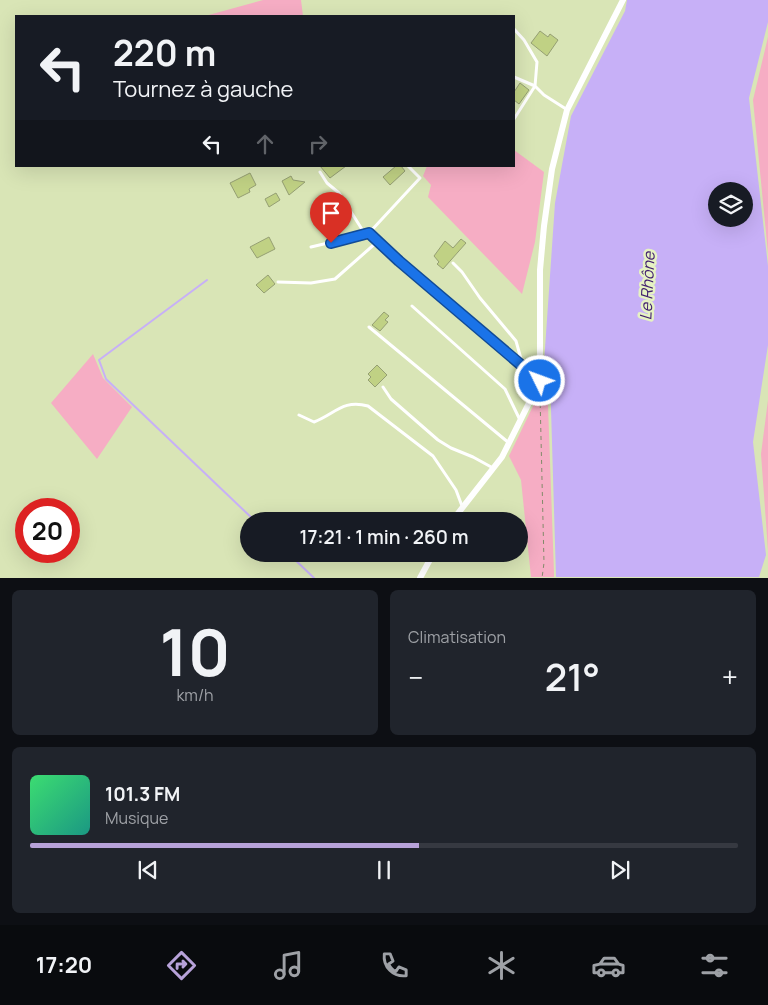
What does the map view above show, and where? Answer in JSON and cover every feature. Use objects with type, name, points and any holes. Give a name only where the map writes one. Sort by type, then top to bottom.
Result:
[{"type":"street","points":[[458,512],[494,469],[540,381],[540,270],[552,169],[567,110],[623,0]]},
{"type":"street","points":[[420,578],[428,562]]},
{"type":"lane","points":[[515,30],[524,40],[537,62],[535,86],[515,117]]},
{"type":"lane","points":[[515,77],[535,86],[544,95],[567,110]]},
{"type":"lane","points":[[311,247],[367,233],[420,178],[409,167]]},
{"type":"lane","points":[[320,172],[327,183],[339,193],[367,233],[540,381]]},
{"type":"lane","points":[[278,282],[311,283],[335,279],[377,242]]},
{"type":"lane","points":[[453,263],[516,341],[523,366]]},
{"type":"lane","points":[[412,306],[505,389],[520,420]]},
{"type":"lane","points":[[369,327],[509,443]]},
{"type":"lane","points":[[383,386],[391,399],[438,440],[451,448],[473,456],[494,469]]},
{"type":"lane","points":[[299,415],[314,422],[327,417],[341,406],[357,403],[368,406],[433,456],[456,490],[462,506]]},
{"type":"path","points":[[540,381],[544,563],[542,578]]},
{"type":"shaded area","points":[[263,0],[301,0],[303,15],[209,15]]},
{"type":"shaded area","points":[[768,37],[768,253],[753,100]]},
{"type":"shaded area","points":[[515,151],[544,172],[535,242],[522,294],[428,197],[431,185],[423,176],[427,167],[515,167]]},
{"type":"shaded area","points":[[93,354],[103,378],[132,407],[97,459],[51,403]]},
{"type":"shaded area","points":[[547,377],[554,577],[531,577],[528,548],[528,512],[524,512],[521,480],[509,456]]},
{"type":"shaded area","points":[[768,400],[768,550],[761,454]]},
{"type":"water","name":"Le Rhône","points":[[627,0],[768,0],[768,22],[749,98],[768,266],[768,345],[753,442],[766,555],[759,577],[556,577],[550,375],[544,363],[555,203],[571,116],[625,11]]},
{"type":"building","points":[[540,31],[548,37],[550,34],[558,40],[547,56],[531,43]]},
{"type":"building","points":[[520,83],[529,90],[519,104],[515,101],[515,90]]},
{"type":"building","points":[[321,167],[345,167],[330,178]]},
{"type":"building","points":[[395,167],[402,167],[405,171],[390,185],[383,177]]},
{"type":"building","points":[[250,173],[256,185],[249,189],[250,192],[238,198],[230,183]]},
{"type":"building","points":[[291,176],[293,180],[305,182],[289,195],[282,181]]},
{"type":"building","points":[[276,193],[280,200],[269,207],[265,199]]},
{"type":"building","points":[[269,237],[275,249],[257,258],[250,247]]},
{"type":"building","points":[[461,239],[466,243],[443,269],[437,264],[439,262],[434,256],[445,241],[453,248]]},
{"type":"building","points":[[268,275],[275,284],[264,293],[256,285]]},
{"type":"building","points":[[384,312],[389,316],[385,320],[388,322],[380,331],[372,325]]},
{"type":"building","points":[[377,365],[387,375],[375,387],[368,380],[371,377],[368,374]]},
{"type":"waterway","points":[[207,280],[99,360],[106,379],[246,512]]},
{"type":"waterway","points":[[297,562],[314,578]]},
{"type":"route","points":[[331,243],[369,233],[377,242],[540,381]]}]
